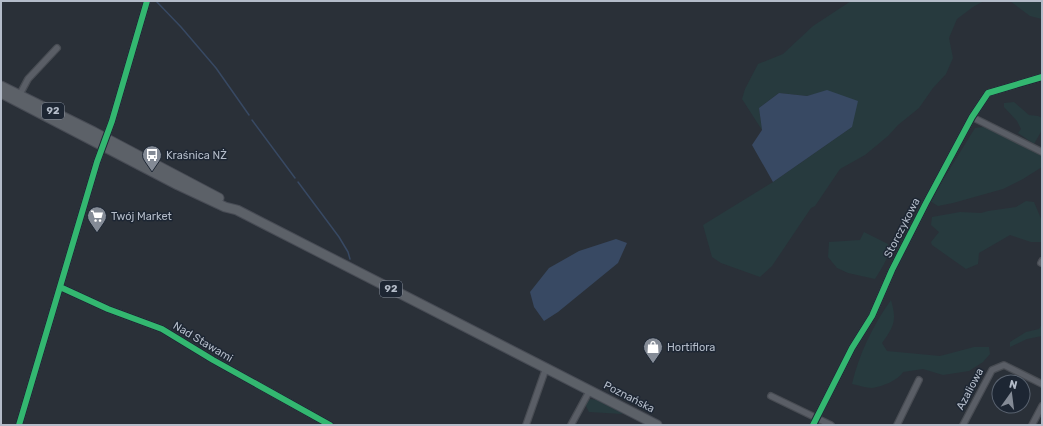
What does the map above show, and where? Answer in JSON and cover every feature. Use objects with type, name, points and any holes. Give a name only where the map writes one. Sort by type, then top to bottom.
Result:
[{"type":"main road","name":"92","points":[[1,86],[20,94],[104,142]]},
{"type":"main road","name":"92","points":[[1,93],[186,180],[237,210],[590,390]]},
{"type":"main road","name":"Poznańska","points":[[590,390],[657,425]]},
{"type":"street","points":[[19,425],[97,162],[112,121],[148,1]]},
{"type":"street","points":[[20,94],[28,79],[56,48]]},
{"type":"street","name":"Storczykowa","points":[[813,425],[852,348],[872,316],[892,270],[972,117],[988,93],[1042,77]]},
{"type":"street","points":[[972,117],[1042,152]]},
{"type":"street","name":"Nad Stawami","points":[[60,287],[108,309],[162,329],[213,360],[330,425]]},
{"type":"street","name":"Azaliowa","points":[[963,425],[992,370],[1004,365],[1042,384]]},
{"type":"street","points":[[526,425],[546,368]]},
{"type":"street","points":[[897,425],[919,380]]},
{"type":"street","points":[[571,425],[590,390]]},
{"type":"street","points":[[770,396],[831,425]]},
{"type":"street","points":[[1032,425],[1042,406]]},
{"type":"green space","points":[[851,1],[984,1],[957,19],[949,38],[953,58],[946,74],[933,88],[919,108],[865,155],[840,169],[815,206],[811,208],[772,266],[760,277],[721,263],[712,257],[703,225],[773,182],[852,127],[827,91],[807,96],[779,93],[759,108],[762,130],[742,99],[745,89],[758,64],[783,54],[813,26]]},
{"type":"green space","points":[[1010,1],[1042,1],[1042,19],[1030,16]]},
{"type":"green space","points":[[1014,102],[1029,115],[1042,118],[1042,130],[1034,144],[1018,133],[1021,129],[1017,121],[1004,107],[1004,103]]},
{"type":"green space","points":[[987,127],[1042,156],[1042,167],[1003,189],[938,206],[930,201],[975,128]]},
{"type":"green space","points":[[1026,201],[1034,202],[1042,221],[1042,242],[1031,242],[1010,235],[979,253],[978,264],[966,269],[932,245],[931,242],[939,232],[931,225],[932,217],[960,212],[981,213],[1016,207]]},
{"type":"green space","points":[[864,232],[888,244],[889,249],[887,258],[875,279],[848,273],[837,268],[828,257],[829,242],[860,240]]},
{"type":"green space","points":[[891,300],[894,313],[893,323],[882,343],[887,351],[940,356],[974,347],[989,347],[990,354],[983,362],[969,371],[943,375],[923,369],[903,372],[898,378],[885,385],[872,388],[852,384],[867,340],[878,319]]},
{"type":"green space","points":[[1042,324],[1042,336],[1027,339],[1010,347],[1010,342],[1026,332],[1039,329]]},
{"type":"green space","points":[[590,399],[597,400],[622,414],[589,412],[586,403]]},
{"type":"water","points":[[827,90],[858,101],[852,127],[773,182],[752,145],[762,130],[759,108],[779,93],[807,96]]},
{"type":"water","points":[[616,239],[627,243],[618,263],[558,312],[544,321],[534,307],[530,292],[549,268],[579,251]]},
{"type":"waterway","points":[[156,1],[181,27],[216,68],[249,115]]},
{"type":"waterway","points":[[252,120],[295,178]]},
{"type":"waterway","points":[[298,182],[339,237],[348,252],[350,259]]},
{"type":"cycle path","points":[[19,425],[97,162],[112,121],[147,1]]},
{"type":"cycle path","points":[[813,425],[852,348],[872,316],[892,270],[972,117],[988,93],[1042,77]]},
{"type":"cycle path","points":[[60,287],[108,309],[162,329],[213,360],[330,425]]},
{"type":"place","name":"Kraśnica NŻ","points":[[152,172]]},
{"type":"place","name":"Twój Market","points":[[97,233]]},
{"type":"place","name":"Hortiflora","points":[[653,364]]}]
